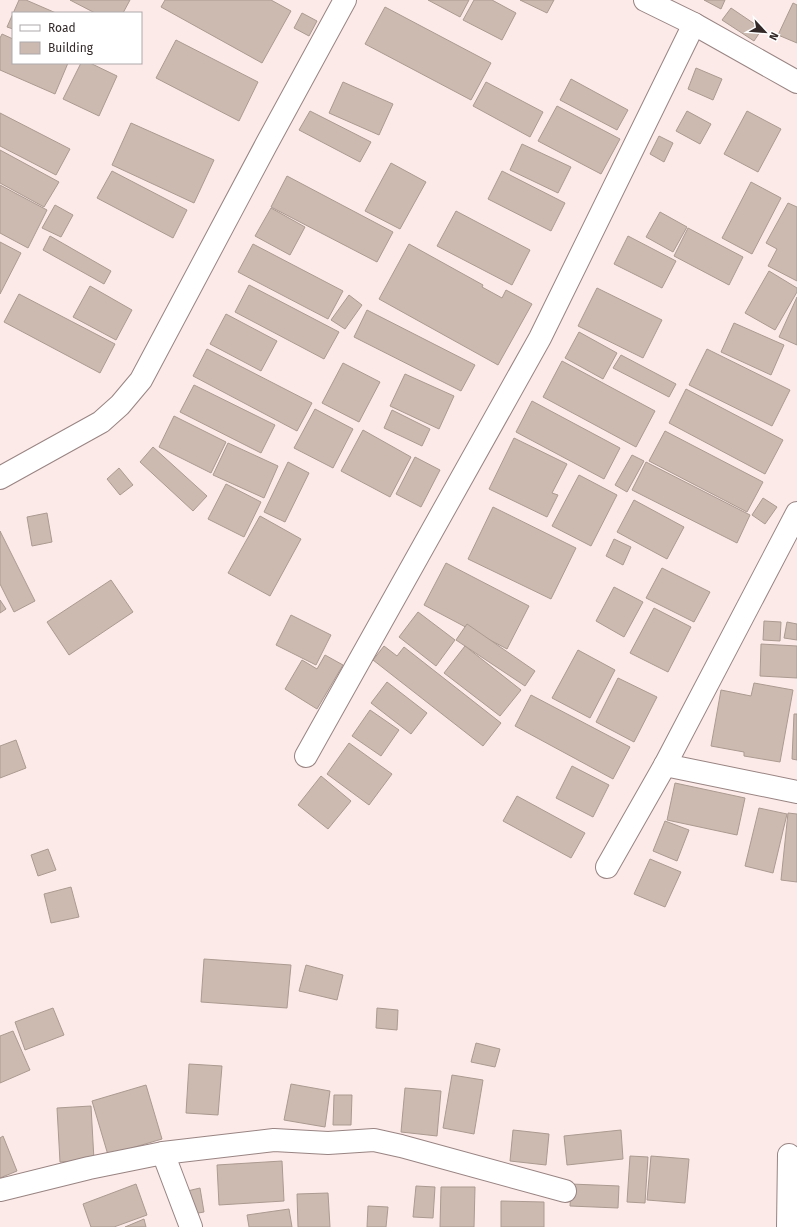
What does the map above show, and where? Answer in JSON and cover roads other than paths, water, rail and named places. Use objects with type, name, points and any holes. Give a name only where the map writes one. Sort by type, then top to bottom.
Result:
[{"type":"street","points":[[0,478],[101,422],[120,405],[141,380],[344,0]]},
{"type":"street","points":[[645,0],[694,24],[797,82]]},
{"type":"street","points":[[306,756],[540,338],[694,24]]},
{"type":"street","points":[[606,867],[665,765],[797,513]]},
{"type":"street","points":[[665,765],[797,792]]},
{"type":"street","points":[[0,1190],[89,1168],[163,1153],[274,1140],[328,1143],[374,1140],[565,1191]]},
{"type":"street","points":[[163,1153],[191,1227]]},
{"type":"street","points":[[788,1227],[789,1155]]}]
